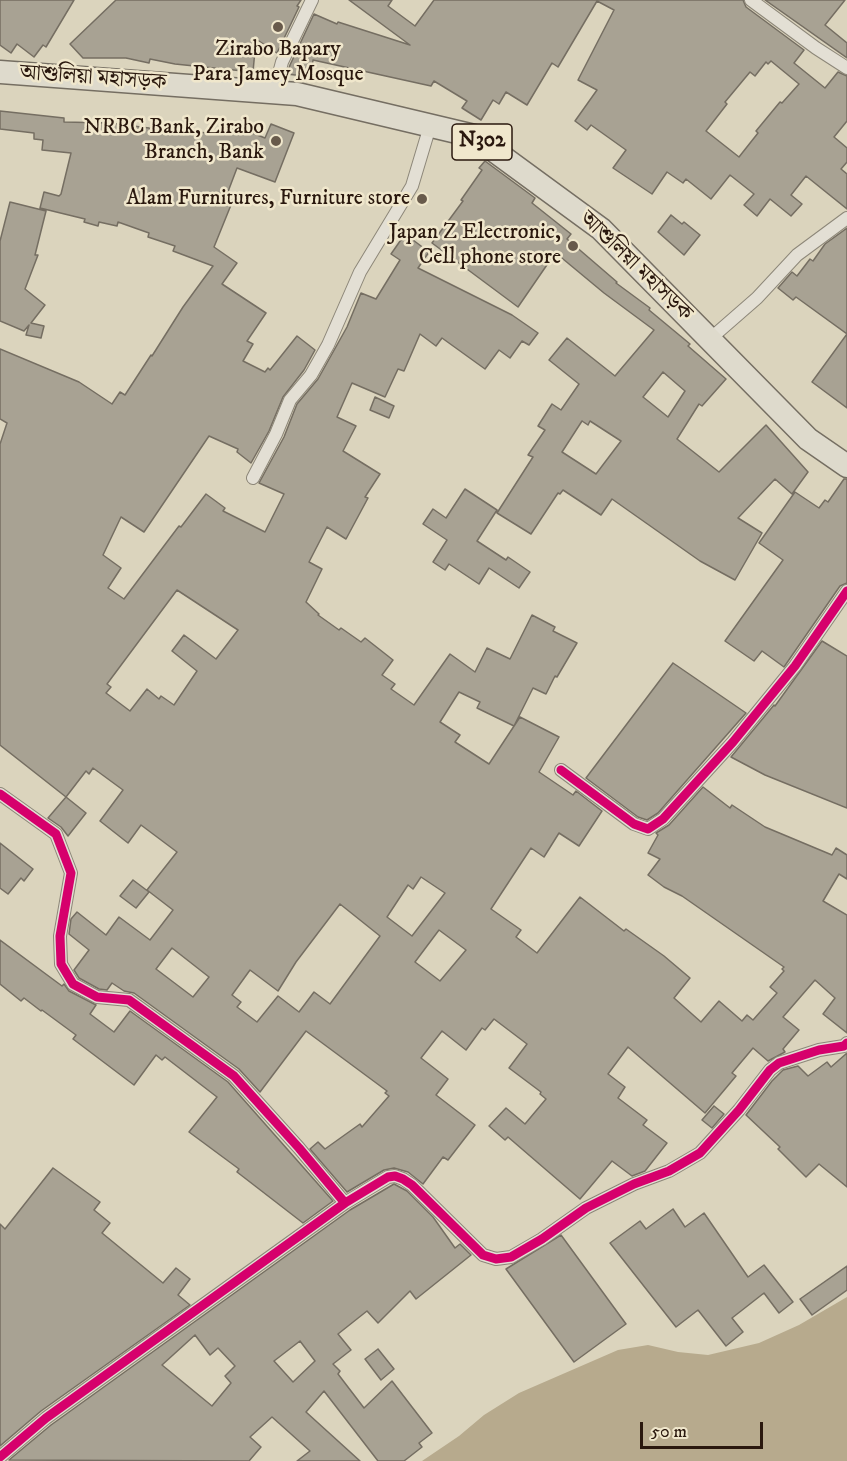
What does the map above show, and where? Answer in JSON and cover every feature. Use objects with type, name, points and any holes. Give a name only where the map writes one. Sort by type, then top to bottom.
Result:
[{"type":"highway","name":"আশুলিয়া মহাসড়ক","points":[[0,72],[297,94],[474,136],[601,229],[808,439],[847,466]]},
{"type":"street","points":[[274,92],[282,62],[312,0]]},
{"type":"street","points":[[751,0],[847,68]]},
{"type":"street","points":[[253,478],[276,434],[290,400],[310,375],[346,307],[360,272],[412,186],[430,126]]},
{"type":"street","points":[[710,339],[757,298],[797,255],[847,218]]},
{"type":"street","points":[[561,770],[634,824],[648,829],[663,819],[733,742],[795,666],[847,591]]},
{"type":"street","points":[[0,794],[56,834],[70,873],[60,936],[61,964],[73,984],[97,997],[129,1000],[234,1076],[345,1203]]},
{"type":"street","points":[[0,1457],[46,1418],[345,1203],[388,1177],[403,1179],[421,1192],[483,1255],[496,1259],[511,1257],[586,1208],[634,1184],[669,1171],[700,1153],[739,1110],[770,1070],[779,1063],[819,1050],[844,1046],[847,1043]]},
{"type":"shaded area","points":[[847,1297],[847,1461],[422,1461],[459,1436],[484,1415],[519,1393],[618,1350],[648,1345],[678,1352],[708,1355],[759,1343],[799,1325]]},
{"type":"building","points":[[0,0],[74,0],[46,47],[43,45],[34,57],[17,44],[11,53],[0,45]]},
{"type":"building","points":[[116,0],[301,0],[277,53],[256,39],[253,72],[175,64],[150,59],[149,63],[126,58],[83,58],[70,44]]},
{"type":"building","points":[[349,0],[392,0],[388,6],[415,26],[434,0],[743,0],[746,7],[804,50],[794,63],[825,88],[838,72],[847,76],[847,121],[834,137],[847,148],[847,162],[841,169],[847,174],[847,209],[806,176],[791,195],[802,204],[791,216],[770,199],[757,216],[744,205],[754,194],[730,175],[711,199],[686,179],[683,183],[667,172],[652,194],[613,168],[626,150],[591,125],[587,130],[575,121],[597,90],[578,80],[614,10],[597,1],[558,67],[552,63],[527,105],[506,92],[499,104],[493,100],[481,120],[462,108],[467,101],[434,81],[431,86],[313,60],[311,77],[287,74],[314,14],[337,24],[338,22],[410,45]],"holes":[[[771,61],[799,84],[782,103],[780,102],[756,131],[758,133],[739,157],[706,131],[727,104],[725,102],[750,72],[755,76],[766,62],[768,64]]]},
{"type":"building","points":[[765,0],[845,0],[825,25],[847,43],[847,58]]},
{"type":"building","points":[[0,111],[64,118],[64,122],[109,123],[220,134],[224,122],[265,138],[271,124],[294,133],[275,182],[237,168],[226,197],[233,200],[214,247],[237,263],[222,284],[266,313],[247,341],[253,344],[243,361],[265,372],[268,368],[270,370],[297,336],[315,350],[304,370],[283,397],[269,431],[251,463],[237,452],[238,449],[209,436],[144,532],[121,517],[103,555],[121,568],[108,588],[124,599],[206,494],[225,508],[223,511],[265,532],[284,494],[259,483],[284,437],[297,404],[318,379],[347,327],[361,293],[376,299],[400,260],[391,254],[405,234],[429,252],[418,268],[512,315],[538,333],[529,345],[522,341],[510,358],[499,350],[485,369],[442,338],[436,346],[420,334],[404,371],[398,369],[385,397],[352,383],[337,417],[356,426],[343,451],[380,474],[365,497],[368,498],[346,539],[327,527],[309,562],[322,569],[306,602],[318,615],[339,630],[341,628],[361,642],[365,638],[393,660],[382,675],[395,684],[391,689],[414,705],[450,654],[475,672],[487,648],[510,659],[532,615],[555,627],[553,631],[577,643],[546,694],[533,688],[514,726],[477,708],[480,702],[459,692],[440,722],[460,735],[455,742],[489,764],[520,717],[559,737],[539,772],[573,795],[576,791],[602,811],[579,846],[559,833],[544,857],[531,848],[491,909],[521,930],[516,937],[537,953],[580,897],[624,931],[626,929],[664,956],[690,978],[674,998],[701,1022],[719,1001],[742,1021],[747,1015],[753,1020],[777,993],[770,987],[784,971],[782,969],[784,967],[648,875],[660,859],[648,853],[658,835],[656,833],[669,825],[703,787],[730,808],[732,805],[765,827],[832,855],[836,848],[847,855],[847,879],[839,874],[823,901],[847,915],[847,1033],[823,1014],[835,998],[815,980],[783,1017],[799,1030],[783,1049],[785,1052],[768,1061],[753,1048],[732,1073],[736,1076],[705,1113],[628,1047],[608,1074],[625,1087],[618,1098],[647,1120],[643,1125],[667,1143],[645,1171],[632,1176],[612,1161],[580,1199],[508,1137],[505,1140],[489,1126],[506,1108],[525,1124],[546,1099],[540,1094],[541,1092],[509,1068],[527,1044],[494,1019],[485,1030],[482,1028],[466,1050],[442,1031],[421,1058],[448,1079],[436,1095],[475,1125],[448,1160],[443,1157],[423,1184],[408,1172],[394,1168],[384,1170],[347,1192],[310,1149],[318,1142],[325,1149],[360,1124],[362,1127],[389,1096],[385,1093],[387,1091],[306,1031],[260,1092],[239,1069],[134,993],[124,991],[112,983],[107,990],[99,989],[79,978],[74,970],[89,950],[69,934],[71,919],[77,912],[106,935],[119,917],[150,940],[173,910],[147,890],[177,852],[141,825],[128,843],[100,821],[123,790],[93,768],[89,774],[86,771],[66,797],[0,745],[0,444],[7,423],[0,419],[0,349],[79,382],[112,404],[120,392],[125,395],[213,266],[173,251],[175,246],[148,237],[149,233],[118,222],[117,226],[99,222],[98,226],[84,222],[85,219],[40,208],[44,192],[59,196],[61,194],[71,153],[42,150],[43,140],[34,139],[34,133],[0,129]],"holes":[[[177,590],[238,630],[216,659],[184,635],[172,651],[197,671],[174,705],[161,696],[159,699],[147,689],[130,711],[106,693],[111,687],[107,684]],[[421,877],[445,893],[412,936],[387,917],[408,885],[413,889]],[[340,904],[380,936],[330,1004],[314,992],[299,1012],[278,996],[257,1022],[237,1007],[241,1002],[232,995],[250,970],[278,991],[296,962]],[[439,930],[466,950],[440,981],[415,962]],[[172,948],[209,977],[193,997],[156,969]]]},
{"type":"building","points":[[485,161],[535,198],[532,203],[571,234],[567,239],[616,283],[650,308],[649,310],[690,344],[688,346],[726,379],[702,406],[699,404],[677,439],[719,472],[766,425],[808,472],[792,494],[775,479],[738,518],[762,533],[735,580],[700,561],[612,499],[601,515],[563,490],[560,494],[558,493],[531,534],[497,513],[533,457],[528,455],[545,430],[538,426],[552,404],[561,410],[579,384],[549,360],[567,338],[615,376],[654,330],[557,254],[551,259],[518,307],[432,243],[463,201],[461,200],[482,170],[479,168]],"holes":[[[663,372],[685,391],[668,417],[643,397]],[[582,421],[588,425],[590,421],[621,441],[596,474],[562,452]]]},
{"type":"building","points":[[10,202],[46,211],[35,255],[38,255],[25,289],[45,305],[31,323],[44,326],[41,338],[26,335],[29,325],[24,331],[0,321],[0,241]]},
{"type":"building","points":[[671,215],[700,235],[684,255],[658,232]]},
{"type":"building","points":[[847,228],[847,334],[796,297],[793,300],[778,288],[792,272],[797,276],[810,259],[813,261],[825,244]]},
{"type":"building","points":[[847,334],[847,408],[812,382]]},
{"type":"building","points":[[375,397],[394,406],[389,418],[370,410]]},
{"type":"building","points":[[844,479],[847,479],[847,583],[840,586],[784,667],[762,651],[754,661],[725,641],[783,560],[759,543],[795,492],[819,508],[825,500],[828,502]]},
{"type":"building","points":[[465,489],[497,510],[477,541],[506,560],[508,557],[530,572],[519,588],[489,568],[479,584],[449,564],[445,570],[433,562],[447,540],[423,524],[433,509],[446,518]]},
{"type":"building","points":[[822,641],[847,656],[847,808],[765,775],[731,757],[775,706]]},
{"type":"building","points":[[673,663],[746,713],[658,813],[647,820],[638,817],[586,778]]},
{"type":"building","points":[[66,797],[86,813],[68,836],[61,827],[48,818]]},
{"type":"building","points":[[0,843],[33,869],[24,881],[21,878],[8,894],[0,888]]},
{"type":"building","points":[[133,880],[149,892],[136,908],[120,896]]},
{"type":"building","points":[[0,940],[62,986],[64,984],[69,991],[96,1005],[90,1014],[114,1032],[130,1011],[228,1082],[333,1201],[303,1223],[237,1172],[239,1169],[189,1132],[217,1097],[165,1057],[162,1060],[156,1055],[134,1085],[73,1039],[76,1035],[24,998],[21,1001],[0,984]]},
{"type":"building","points":[[847,1053],[847,1187],[819,1164],[806,1177],[778,1149],[780,1147],[746,1115],[783,1070],[798,1066],[808,1076],[827,1062],[831,1067]]},
{"type":"building","points":[[714,1106],[724,1114],[712,1128],[702,1120]]},
{"type":"building","points":[[53,1168],[100,1202],[94,1210],[110,1223],[102,1233],[163,1283],[176,1268],[190,1279],[178,1295],[190,1305],[41,1411],[0,1446],[0,1224],[5,1229]]},
{"type":"building","points":[[394,1184],[407,1191],[433,1217],[455,1248],[460,1244],[471,1255],[416,1299],[410,1291],[378,1323],[367,1311],[338,1334],[351,1350],[333,1364],[364,1408],[392,1381],[432,1433],[419,1443],[422,1447],[404,1461],[378,1461],[324,1391],[306,1412],[360,1461],[297,1461],[310,1451],[272,1417],[250,1437],[261,1447],[249,1461],[9,1460],[51,1425],[350,1210]],"holes":[[[195,1335],[210,1355],[218,1348],[235,1366],[225,1376],[231,1383],[212,1406],[162,1365]],[[300,1341],[315,1361],[293,1382],[274,1361]]]},
{"type":"building","points":[[673,1209],[685,1227],[704,1213],[748,1277],[764,1265],[793,1302],[779,1313],[764,1293],[732,1318],[743,1332],[726,1346],[698,1310],[676,1327],[610,1243],[640,1221],[646,1229]]},
{"type":"building","points":[[561,1235],[626,1324],[574,1362],[506,1269]]},
{"type":"building","points":[[847,1266],[847,1290],[812,1315],[800,1299]]},
{"type":"building","points":[[378,1349],[394,1369],[381,1380],[365,1359]]},
{"type":"cycle path","points":[[561,770],[634,824],[648,829],[663,819],[733,742],[795,666],[847,591]]},
{"type":"cycle path","points":[[0,794],[56,834],[71,873],[60,936],[61,964],[73,984],[97,997],[129,1000],[234,1076],[345,1203]]},
{"type":"cycle path","points":[[0,1457],[46,1418],[345,1203],[388,1177],[395,1176],[412,1185],[483,1255],[496,1259],[511,1257],[542,1239],[586,1208],[634,1184],[669,1171],[700,1153],[739,1110],[770,1070],[779,1063],[819,1050],[844,1046],[847,1043]]},
{"type":"place","name":"Zirabo Bapary Para Jamey Mosque","points":[[278,27]]},
{"type":"place","name":"NRBC Bank, Zirabo Branch, Bank","points":[[276,141]]},
{"type":"place","name":"Alam Furnitures, Furniture store","points":[[422,199]]},
{"type":"place","name":"Japan Z Electronic, Cell phone store","points":[[573,246]]}]
